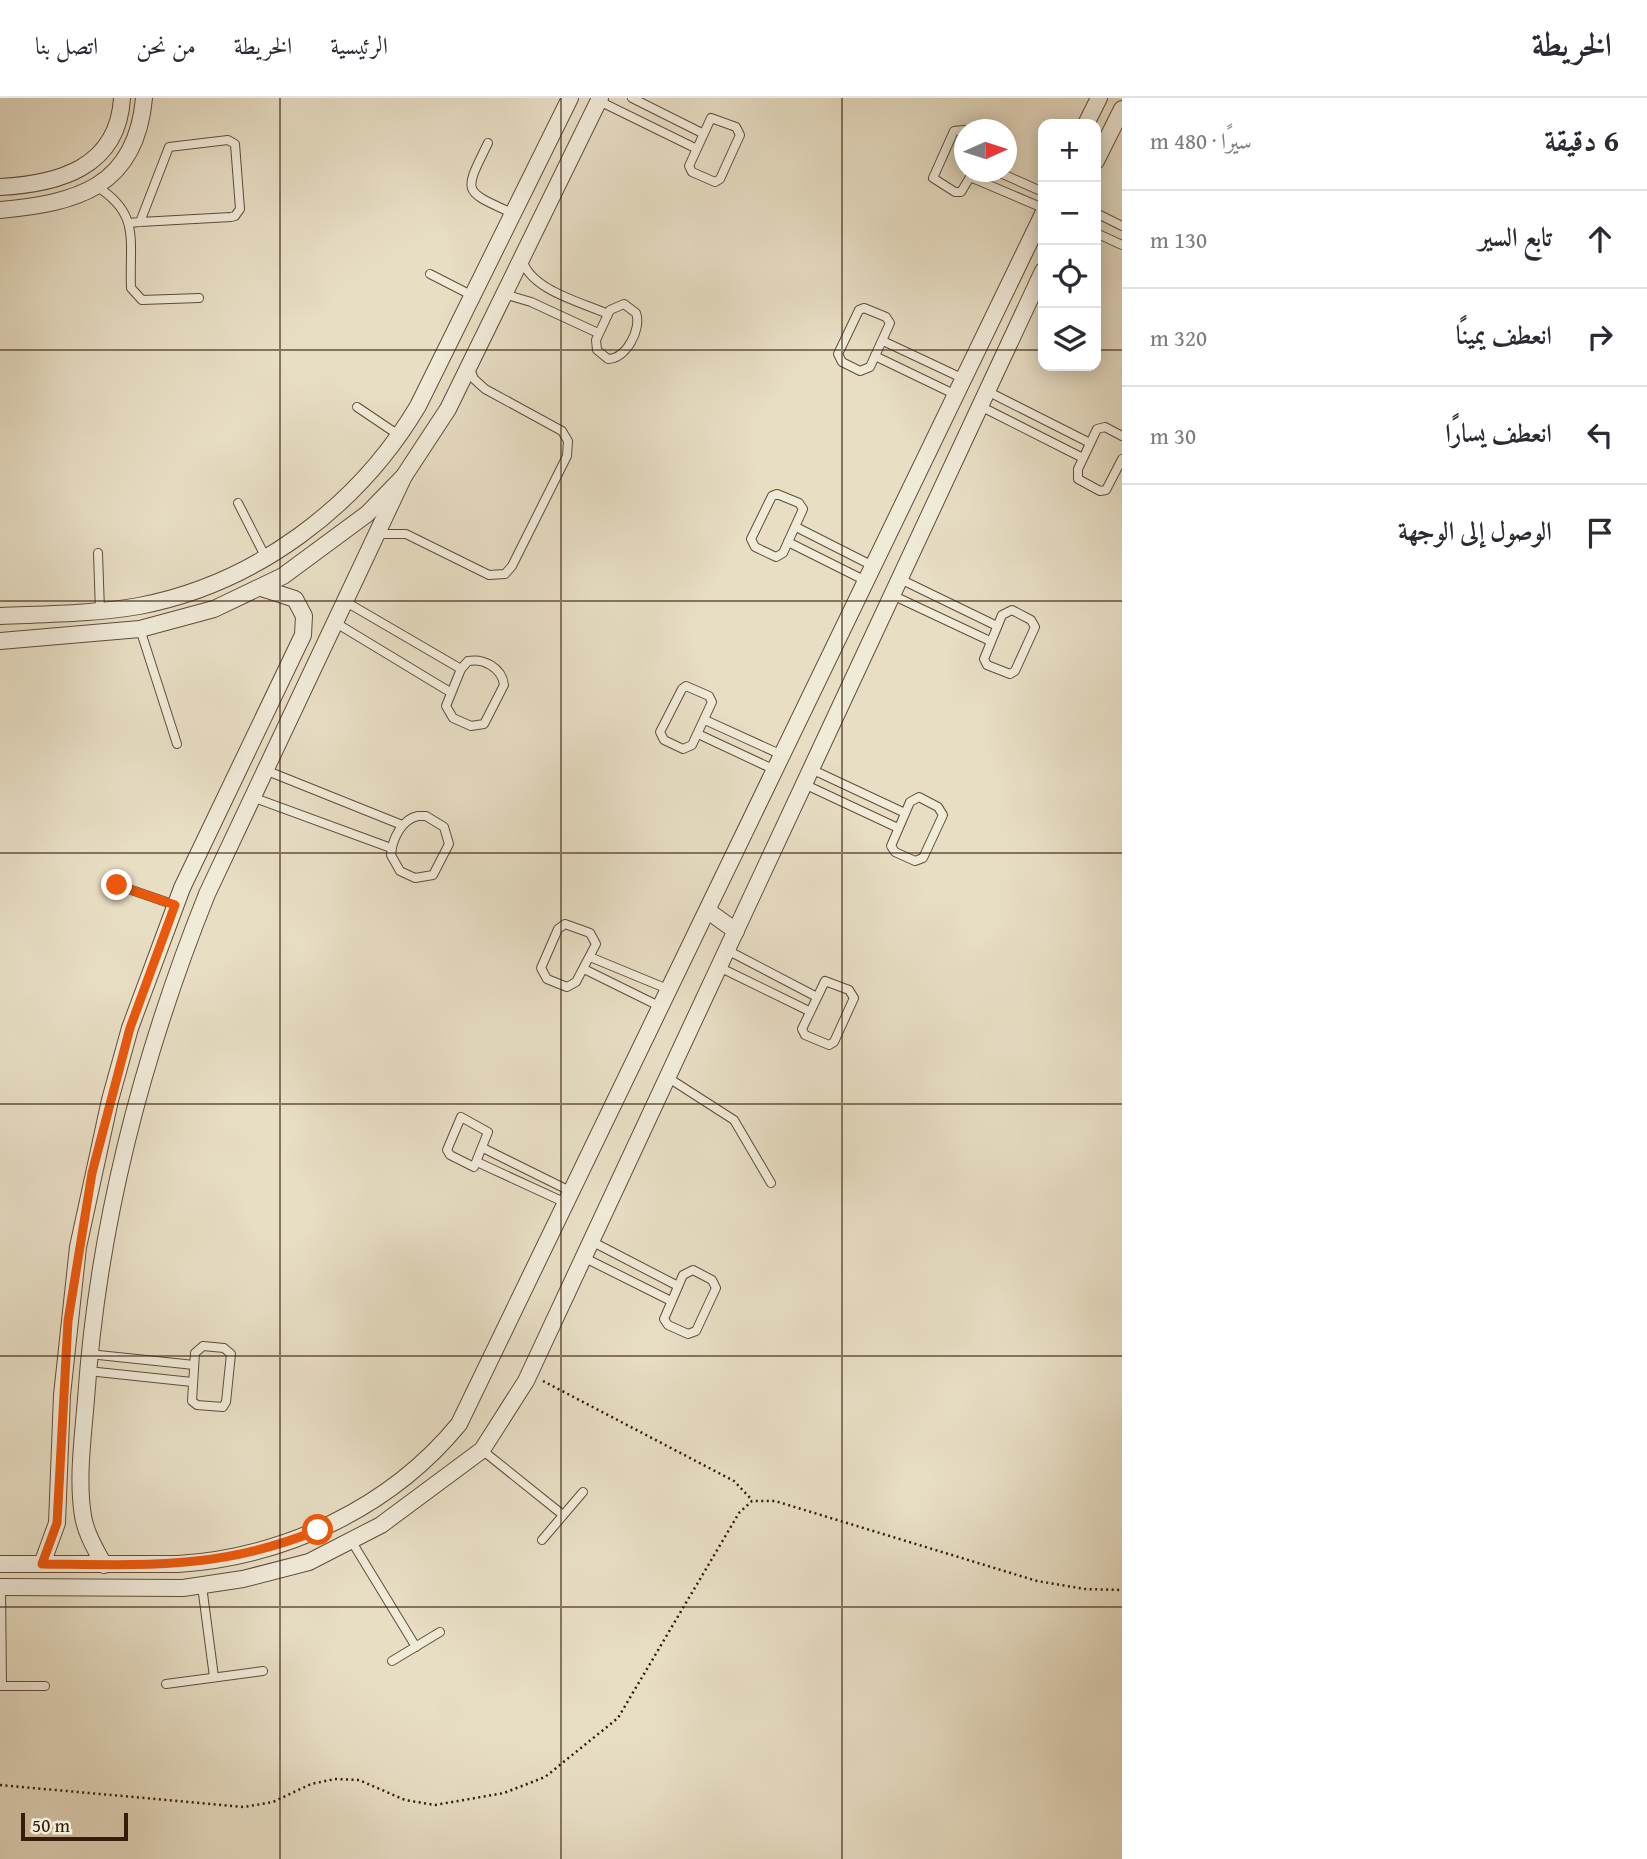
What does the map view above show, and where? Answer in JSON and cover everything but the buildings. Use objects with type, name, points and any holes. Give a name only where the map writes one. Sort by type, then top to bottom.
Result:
[{"type":"street","points":[[0,187],[45,183],[81,169],[108,141],[119,117],[122,98]]},
{"type":"street","points":[[0,210],[65,201],[96,186],[110,175],[131,147],[138,130],[144,98]]},
{"type":"street","points":[[0,616],[100,611],[140,606],[192,592],[266,558],[338,505],[374,469],[400,436],[418,407],[570,98]]},
{"type":"street","points":[[1088,119],[1099,98]]},
{"type":"street","points":[[0,641],[140,629],[214,609],[261,588],[347,532],[404,476],[435,432],[600,99]]},
{"type":"street","points":[[1101,152],[1122,109]]},
{"type":"street","points":[[546,147],[571,158]]},
{"type":"street","points":[[0,1564],[205,1562],[267,1549],[318,1530],[369,1503],[439,1449],[459,1424],[1038,224]]},
{"type":"street","points":[[1,1587],[132,1590],[202,1586],[276,1572],[309,1562],[352,1542],[404,1510],[482,1450],[526,1381],[1038,282]]},
{"type":"street","points":[[989,325],[1013,338]]},
{"type":"street","points":[[104,1565],[86,1530],[82,1510],[89,1354],[107,1226],[138,1091],[181,958],[236,828],[404,476]]},
{"type":"street","points":[[42,1564],[57,1523],[68,1321],[92,1173],[130,1028],[175,905],[303,635],[304,616],[295,599],[261,588]]},
{"type":"street","points":[[810,697],[838,712]]},
{"type":"street","points":[[213,820],[236,828]]},
{"type":"street","points":[[708,911],[736,931]]},
{"type":"street","points":[[267,1549],[276,1572]]},
{"type":"lane","points":[[632,98],[702,133]]},
{"type":"lane","points":[[600,99],[695,148]]},
{"type":"lane","points":[[713,118],[740,132],[718,181],[712,181],[690,170],[689,163],[695,148],[709,120],[713,118]]},
{"type":"lane","points":[[954,131],[933,178],[958,192],[963,190],[968,182]]},
{"type":"lane","points":[[129,223],[238,214],[239,173],[235,144],[228,140],[169,147],[140,222]]},
{"type":"lane","points":[[488,143],[470,180],[470,190],[475,196],[514,214]]},
{"type":"lane","points":[[1017,180],[1038,190]]},
{"type":"lane","points":[[989,182],[1038,206]]},
{"type":"lane","points":[[96,186],[120,202],[129,223],[131,288],[135,295],[142,300],[199,298]]},
{"type":"lane","points":[[1101,216],[1122,226]]},
{"type":"lane","points":[[1101,235],[1122,244]]},
{"type":"lane","points":[[522,259],[524,268],[540,283],[608,314]]},
{"type":"lane","points":[[430,274],[473,296]]},
{"type":"lane","points":[[504,294],[531,302],[598,333]]},
{"type":"lane","points":[[624,304],[636,313],[637,328],[624,353],[612,359],[603,357],[595,345],[598,333],[614,307],[624,304]]},
{"type":"lane","points":[[867,308],[888,320],[889,327],[875,356],[868,369],[863,371],[838,357],[862,309],[867,308]]},
{"type":"lane","points":[[883,341],[964,379]]},
{"type":"lane","points":[[875,356],[956,395]]},
{"type":"lane","points":[[378,534],[406,534],[489,575],[505,574],[512,566],[567,456],[568,441],[562,431],[479,384],[469,366]]},
{"type":"lane","points":[[984,399],[1090,443]]},
{"type":"lane","points":[[984,399],[1083,458]]},
{"type":"lane","points":[[357,407],[400,436]]},
{"type":"lane","points":[[1122,436],[1099,428],[1083,458],[1078,479],[1100,491],[1108,488],[1122,459]]},
{"type":"lane","points":[[774,494],[780,494],[802,506],[796,527],[781,555],[776,557],[751,543],[774,494]]},
{"type":"lane","points":[[238,503],[266,558]]},
{"type":"lane","points":[[796,527],[870,573]]},
{"type":"lane","points":[[788,542],[870,573]]},
{"type":"lane","points":[[98,553],[100,611]]},
{"type":"lane","points":[[900,579],[997,626]]},
{"type":"lane","points":[[892,595],[990,641]]},
{"type":"lane","points":[[346,602],[461,669]]},
{"type":"lane","points":[[1009,610],[1035,624],[1013,673],[1007,674],[985,662],[984,655],[990,641],[1004,612],[1009,610]]},
{"type":"lane","points":[[336,623],[450,692]]},
{"type":"lane","points":[[140,629],[177,744]]},
{"type":"lane","points":[[480,661],[496,668],[503,678],[504,685],[484,724],[471,726],[453,718],[446,706],[461,669],[468,662],[480,661]]},
{"type":"lane","points":[[690,686],[711,698],[712,705],[705,720],[691,748],[686,750],[661,735],[661,729],[684,687],[690,686]]},
{"type":"lane","points":[[705,720],[778,763]]},
{"type":"lane","points":[[698,734],[778,763]]},
{"type":"lane","points":[[264,770],[402,825]]},
{"type":"lane","points":[[808,776],[905,813]]},
{"type":"lane","points":[[808,776],[898,828]]},
{"type":"lane","points":[[252,797],[391,848]]},
{"type":"lane","points":[[916,797],[942,811],[920,860],[915,861],[892,849],[891,842],[898,828],[911,800],[916,797]]},
{"type":"lane","points":[[426,816],[444,827],[449,844],[433,875],[423,878],[400,871],[391,855],[391,848],[402,825],[411,817],[426,816]]},
{"type":"lane","points":[[117,885],[175,905]]},
{"type":"lane","points":[[565,924],[593,936],[596,944],[584,969],[574,984],[564,987],[544,976],[541,964],[558,929],[565,924]]},
{"type":"lane","points":[[727,950],[815,996]]},
{"type":"lane","points":[[590,957],[670,990]]},
{"type":"lane","points":[[719,967],[808,1011]]},
{"type":"lane","points":[[584,969],[661,1007]]},
{"type":"lane","points":[[827,981],[853,995],[831,1044],[803,1033],[802,1026],[808,1011],[822,983],[827,981]]},
{"type":"lane","points":[[667,1077],[734,1120],[771,1183]]},
{"type":"lane","points":[[461,1117],[487,1129],[477,1162],[471,1167],[447,1150],[461,1117]]},
{"type":"lane","points":[[483,1148],[569,1198]]},
{"type":"lane","points":[[477,1162],[569,1198]]},
{"type":"lane","points":[[591,1241],[678,1286]]},
{"type":"lane","points":[[583,1257],[671,1301]]},
{"type":"lane","points":[[690,1270],[716,1284],[694,1333],[688,1334],[666,1322],[665,1315],[671,1301],[685,1272],[690,1270]]},
{"type":"lane","points":[[200,1347],[229,1352],[225,1405],[220,1407],[195,1404],[191,1398],[192,1382],[196,1350],[200,1347]]},
{"type":"lane","points":[[89,1354],[194,1365]]},
{"type":"lane","points":[[88,1371],[192,1382]]},
{"type":"lane","points":[[482,1450],[563,1516]]},
{"type":"lane","points":[[542,1541],[583,1492]]},
{"type":"lane","points":[[352,1542],[416,1647]]},
{"type":"lane","points":[[202,1586],[214,1677]]},
{"type":"lane","points":[[1,1587],[1,1686],[45,1686]]},
{"type":"lane","points":[[392,1661],[440,1632]]},
{"type":"lane","points":[[166,1684],[263,1671]]},
{"type":"path","points":[[542,1381],[734,1481],[752,1502]]},
{"type":"path","points":[[0,1785],[244,1807],[273,1802],[311,1784],[335,1779],[359,1780],[405,1800],[435,1805],[520,1789],[545,1777],[618,1718],[739,1513],[752,1502],[775,1501],[1037,1581],[1085,1589],[1122,1590]]},
{"type":"route","points":[[117,885],[175,905],[130,1028],[92,1173],[68,1321],[57,1523],[42,1564],[154,1565],[205,1562],[267,1549],[318,1530]]}]
